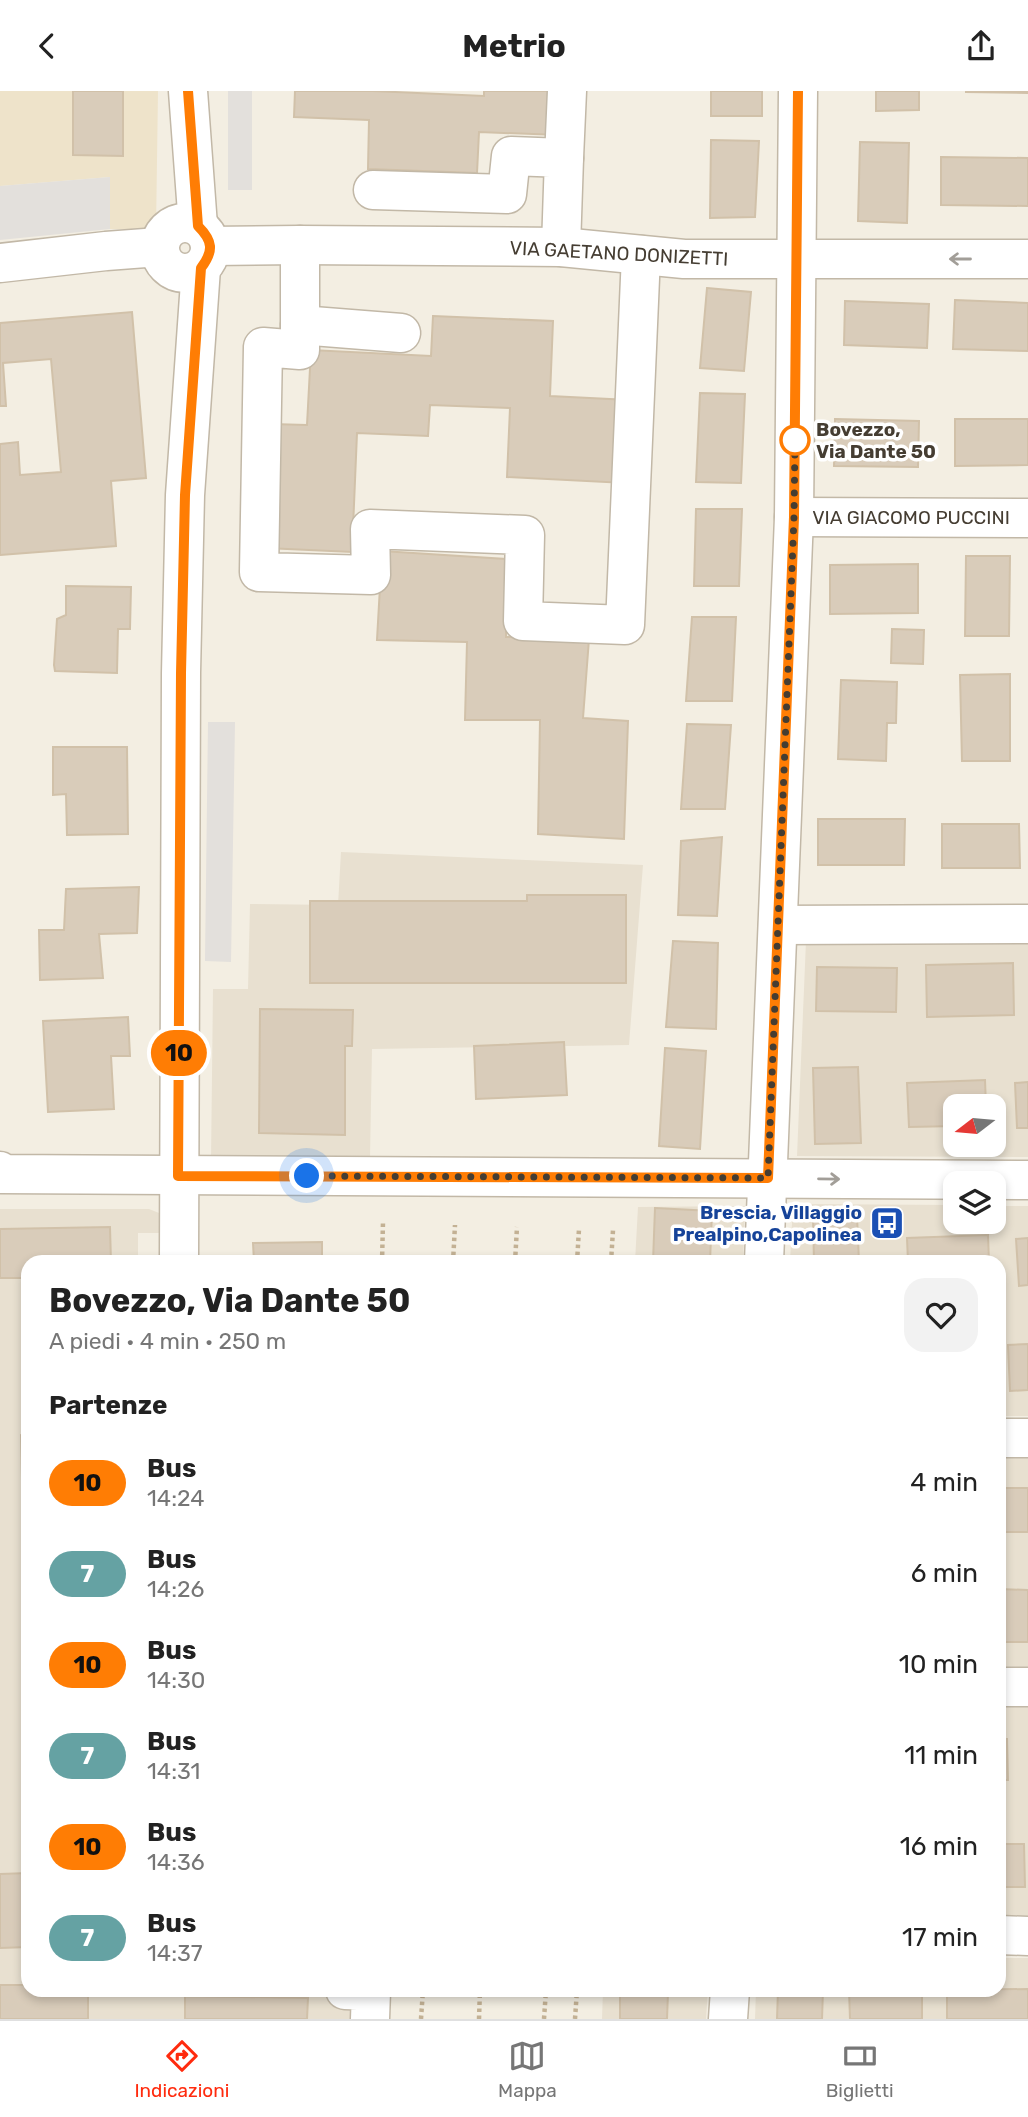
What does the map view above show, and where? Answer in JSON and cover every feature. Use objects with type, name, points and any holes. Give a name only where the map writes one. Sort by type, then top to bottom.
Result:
[{"type":"street","points":[[179,1255],[186,91]]},
{"type":"street","points":[[561,247],[567,91]]},
{"type":"street","points":[[764,1255],[794,517],[798,91]]},
{"type":"street","points":[[373,190],[508,194],[511,156],[564,158]]},
{"type":"street","points":[[300,245],[300,350],[263,347],[259,572],[371,575],[370,529],[525,535],[523,621],[625,625],[642,255]]},
{"type":"street","name":"VIA GAETANO DONIZETTI","points":[[0,263],[106,251],[300,245],[561,247],[684,258],[1028,259]]},
{"type":"street","points":[[300,325],[401,333]]},
{"type":"street","name":"VIA GIACOMO PUCCINI","points":[[794,517],[1028,518]]},
{"type":"street","points":[[778,925],[1028,925]]},
{"type":"street","points":[[0,1173],[1028,1180]]},
{"type":"street","points":[[1006,1439],[1028,1438]]},
{"type":"street","points":[[1006,1687],[1028,1687]]},
{"type":"street","points":[[1006,1935],[1028,1936]]},
{"type":"street","points":[[370,2019],[371,1997]]},
{"type":"street","points":[[728,2019],[730,1997]]},
{"type":"path","points":[[382,1255],[383,1222]]},
{"type":"path","points":[[453,1255],[455,1225]]},
{"type":"path","points":[[515,1255],[517,1227]]},
{"type":"path","points":[[577,1255],[579,1229]]},
{"type":"path","points":[[611,1255],[612,1230]]},
{"type":"path","points":[[421,2019],[423,1997]]},
{"type":"path","points":[[479,2019],[480,1997]]},
{"type":"path","points":[[544,2019],[546,1997]]},
{"type":"path","points":[[575,2019],[577,1997]]},
{"type":"shaded area","points":[[0,91],[158,91],[156,230],[110,229],[110,177],[0,186]]},
{"type":"shaded area","points":[[228,91],[252,91],[252,190],[228,190]]},
{"type":"shaded area","points":[[110,177],[110,229],[0,240],[0,186]]},
{"type":"shaded area","points":[[208,722],[235,722],[231,962],[205,961]]},
{"type":"shaded area","points":[[341,852],[643,865],[629,1045],[372,1049],[370,1157],[211,1161],[213,989],[248,989],[250,904],[338,905]]},
{"type":"shaded area","points":[[806,941],[1028,942],[1028,1157],[1006,1157],[1006,1094],[943,1094],[943,1157],[797,1156]]},
{"type":"shaded area","points":[[793,1204],[943,1205],[943,1234],[1006,1234],[1006,1206],[1028,1206],[1028,1416],[1006,1416],[1006,1255],[790,1255]]},
{"type":"shaded area","points":[[745,1206],[743,1255],[635,1255],[638,1207]]},
{"type":"shaded area","points":[[0,1209],[149,1209],[159,1213],[162,1233],[138,1233],[138,1255],[21,1255],[21,1997],[389,1997],[388,2019],[0,2019]]},
{"type":"shaded area","points":[[1006,1456],[1028,1457],[1028,1667],[1006,1667]]},
{"type":"shaded area","points":[[1006,1707],[1028,1707],[1028,1919],[1006,1919]]},
{"type":"shaded area","points":[[1006,1958],[1028,1958],[1028,2019],[755,2019],[756,1997],[1006,1997]]},
{"type":"shaded area","points":[[603,1997],[708,1997],[706,2019],[602,2019]]},
{"type":"building","points":[[73,91],[123,91],[123,156],[73,155]]},
{"type":"building","points":[[295,91],[484,96],[484,91],[559,91],[558,135],[479,132],[477,173],[368,169],[369,120],[294,117]]},
{"type":"building","points":[[711,91],[762,91],[762,116],[711,116]]},
{"type":"building","points":[[876,91],[919,91],[919,110],[876,111]]},
{"type":"building","points":[[1028,91],[1028,93],[966,92]]},
{"type":"building","points":[[711,140],[759,141],[755,217],[710,218]]},
{"type":"building","points":[[860,142],[909,143],[907,223],[858,221]]},
{"type":"building","points":[[941,157],[1028,158],[1028,206],[941,205]]},
{"type":"building","points":[[707,288],[751,292],[744,371],[700,368]]},
{"type":"building","points":[[955,300],[1028,303],[1028,351],[953,349]]},
{"type":"building","points":[[845,301],[929,304],[927,348],[844,345]]},
{"type":"building","points":[[132,312],[146,478],[111,481],[116,546],[0,555],[0,444],[18,442],[20,475],[61,472],[51,359],[3,363],[6,406],[0,406],[0,323]]},
{"type":"building","points":[[433,316],[553,321],[550,396],[629,400],[625,483],[507,477],[510,408],[430,405],[428,436],[357,433],[352,552],[266,548],[272,424],[307,425],[311,350],[431,356]]},
{"type":"building","points":[[700,393],[745,394],[741,483],[696,482]]},
{"type":"building","points":[[835,419],[919,421],[918,467],[834,466]]},
{"type":"building","points":[[955,419],[1028,419],[1028,465],[955,466]]},
{"type":"building","points":[[696,509],[742,509],[739,586],[694,586]]},
{"type":"building","points":[[382,551],[506,559],[506,637],[589,639],[583,718],[628,721],[624,839],[538,834],[540,720],[465,720],[467,642],[377,640]]},
{"type":"building","points":[[966,556],[1010,556],[1009,636],[965,636]]},
{"type":"building","points":[[918,564],[918,613],[830,614],[830,565]]},
{"type":"building","points":[[66,586],[131,587],[130,629],[118,629],[117,673],[55,671],[57,619],[66,615]]},
{"type":"building","points":[[692,617],[736,617],[732,701],[686,701]]},
{"type":"building","points":[[892,629],[924,630],[923,664],[891,663]]},
{"type":"building","points":[[1010,674],[1010,761],[962,761],[960,675]]},
{"type":"building","points":[[841,680],[897,682],[896,723],[887,723],[886,761],[838,759]]},
{"type":"building","points":[[687,724],[731,725],[725,809],[681,809]]},
{"type":"building","points":[[53,747],[127,747],[128,834],[67,835],[66,794],[53,795]]},
{"type":"building","points":[[818,819],[905,819],[904,865],[818,865]]},
{"type":"building","points":[[942,824],[1019,824],[1020,868],[942,868]]},
{"type":"building","points":[[722,837],[717,916],[678,915],[681,841]]},
{"type":"building","points":[[139,887],[137,933],[99,934],[103,978],[40,980],[39,930],[64,930],[66,889]]},
{"type":"building","points":[[527,895],[626,895],[626,983],[310,983],[310,901],[527,901]]},
{"type":"building","points":[[673,941],[718,943],[716,1029],[666,1027]]},
{"type":"building","points":[[1013,963],[1014,1015],[927,1017],[926,965]]},
{"type":"building","points":[[817,967],[897,968],[896,1012],[816,1011]]},
{"type":"building","points":[[260,1009],[353,1010],[352,1046],[345,1046],[345,1135],[259,1133]]},
{"type":"building","points":[[128,1017],[130,1056],[111,1056],[114,1109],[48,1112],[43,1021]]},
{"type":"building","points":[[564,1042],[567,1095],[476,1099],[474,1046]]},
{"type":"building","points":[[665,1048],[706,1051],[700,1149],[659,1146]]},
{"type":"building","points":[[858,1067],[861,1143],[815,1144],[813,1068]]},
{"type":"building","points":[[985,1080],[986,1094],[943,1094],[943,1126],[909,1127],[907,1083]]},
{"type":"building","points":[[1028,1082],[1028,1128],[1017,1128],[1015,1083]]},
{"type":"building","points":[[655,1208],[712,1211],[710,1255],[653,1255]]},
{"type":"building","points":[[857,1216],[859,1255],[814,1255],[813,1217]]},
{"type":"building","points":[[110,1227],[111,1255],[21,1255],[21,1278],[0,1278],[0,1229]]},
{"type":"building","points":[[988,1235],[989,1255],[908,1255],[907,1238]]},
{"type":"building","points":[[1028,1238],[1028,1285],[1019,1286],[1016,1239]]},
{"type":"building","points":[[322,1242],[322,1255],[254,1255],[253,1243]]},
{"type":"building","points":[[1028,1344],[1028,1390],[1010,1391],[1008,1345]]},
{"type":"building","points":[[1006,1488],[1028,1488],[1028,1532],[1006,1532]]},
{"type":"building","points":[[1006,1589],[1028,1590],[1028,1642],[1006,1642]]},
{"type":"building","points":[[1006,1739],[1007,1739],[1006,1780]]},
{"type":"building","points":[[1006,1844],[1024,1844],[1025,1887],[1006,1887]]},
{"type":"building","points":[[21,1873],[21,1947],[0,1948],[0,1874]]},
{"type":"building","points":[[0,1985],[21,1985],[21,1997],[88,1997],[88,2019],[0,2019]]},
{"type":"building","points":[[1006,1989],[1028,1989],[1028,2019],[947,2019],[947,1997],[1006,1997]]},
{"type":"building","points":[[185,1997],[308,1998],[307,2019],[185,2019]]},
{"type":"building","points":[[620,1997],[668,1997],[667,2019],[620,2019]]},
{"type":"building","points":[[778,1997],[823,1997],[822,2019],[777,2019]]},
{"type":"building","points":[[849,1997],[922,1997],[922,2019],[850,2019]]},
{"type":"bus line","name":"10","points":[[188,91],[198,226],[206,234],[211,246],[208,258],[201,268],[185,495],[181,673],[178,1176],[768,1178],[794,517],[798,91]]},
{"type":"place","name":"Bovezzo, Via Dante 50","points":[[795,440]]},
{"type":"place","name":"Brescia, Villaggio Prealpino,Capolinea","points":[[887,1223]]},
{"type":"route","points":[[307,1176],[768,1178],[795,440]]}]
